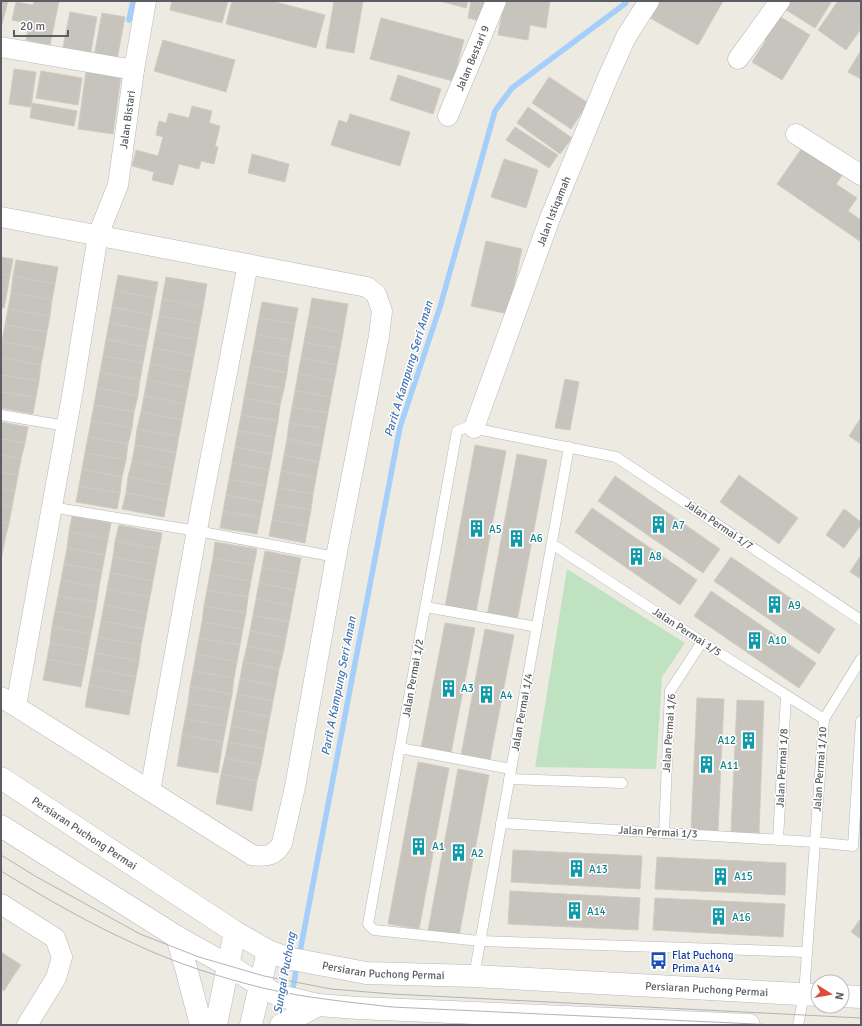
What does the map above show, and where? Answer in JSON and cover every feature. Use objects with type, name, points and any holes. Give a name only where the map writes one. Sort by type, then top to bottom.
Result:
[{"type":"main road","name":"Persiaran Puchong Permai","points":[[1,778],[235,932],[278,954],[366,973],[474,976],[810,995]]},
{"type":"main road","points":[[1,826],[177,937],[280,996],[318,1005],[358,1008],[749,1025]]},
{"type":"main road","points":[[216,1025],[235,932]]},
{"type":"main road","points":[[177,937],[201,1025]]},
{"type":"main road","points":[[251,1025],[260,985],[278,954]]},
{"type":"main road","points":[[850,996],[861,997]]},
{"type":"main road","points":[[281,1025],[318,1005]]},
{"type":"street","name":"Jalan Bistari","points":[[8,702],[51,507],[98,235],[118,184],[134,70],[146,1]]},
{"type":"street","name":"Jalan Bestari 9","points":[[448,116],[496,1]]},
{"type":"street","name":"Jalan Istiqamah","points":[[474,428],[550,218],[626,37],[649,1]]},
{"type":"street","points":[[738,59],[780,1]]},
{"type":"street","points":[[1,47],[134,70]]},
{"type":"street","points":[[796,134],[861,175]]},
{"type":"street","points":[[1,217],[367,287],[376,294],[382,311],[379,336],[336,557],[295,786],[282,843],[278,851],[264,857],[252,855],[8,702]]},
{"type":"street","points":[[150,791],[197,531],[248,264]]},
{"type":"street","points":[[1,904],[55,938],[62,958],[56,978],[27,1025]]},
{"type":"lane","points":[[1,415],[66,426]]},
{"type":"lane","name":"Jalan Permai 1/2","points":[[480,941],[374,930],[368,924],[457,432],[467,427],[569,447]]},
{"type":"lane","name":"Jalan Permai 1/4","points":[[474,976],[569,447]]},
{"type":"lane","name":"Jalan Permai 1/7","points":[[569,447],[616,457],[861,620]]},
{"type":"lane","points":[[51,507],[197,531],[336,557]]},
{"type":"lane","name":"Jalan Permai 1/5","points":[[552,544],[702,642],[824,719]]},
{"type":"lane","points":[[426,607],[537,627]]},
{"type":"lane","name":"Jalan Permai 1/6","points":[[664,833],[670,691],[702,642]]},
{"type":"lane","name":"Jalan Permai 1/10","points":[[810,986],[806,952],[824,719],[861,659]]},
{"type":"lane","name":"Jalan Permai 1/8","points":[[778,840],[786,696]]},
{"type":"lane","points":[[814,842],[853,846],[861,721]]},
{"type":"lane","points":[[400,748],[511,768]]},
{"type":"lane","points":[[509,779],[622,783]]},
{"type":"lane","name":"Jalan Permai 1/3","points":[[501,823],[814,842]]},
{"type":"lane","points":[[480,941],[806,952]]},
{"type":"lane","name":"Jalan Permai 1/10","points":[[798,1025],[810,997]]},
{"type":"green space","points":[[567,569],[685,643],[662,677],[656,769],[535,767]]},
{"type":"building","points":[[1,1],[8,1],[1,28]]},
{"type":"building","points":[[34,1],[59,1],[50,45],[26,40],[29,24],[12,20],[16,2],[33,5]]},
{"type":"building","points":[[172,1],[228,1],[222,23],[170,10]]},
{"type":"building","points":[[232,1],[272,1],[325,15],[316,48],[226,24]]},
{"type":"building","points":[[334,1],[363,1],[354,53],[326,48]]},
{"type":"building","points":[[440,1],[468,1],[466,8]]},
{"type":"building","points":[[471,1],[490,1],[485,22],[468,18]]},
{"type":"building","points":[[504,1],[550,1],[546,28],[530,25],[528,40],[498,35]]},
{"type":"building","points":[[660,1],[723,1],[698,45],[650,18]]},
{"type":"building","points":[[788,1],[832,1],[815,28],[783,8]]},
{"type":"building","points":[[838,1],[861,1],[861,29],[846,50],[818,30]]},
{"type":"building","points":[[70,12],[97,17],[90,57],[62,52]]},
{"type":"building","points":[[102,13],[125,17],[117,60],[94,56]]},
{"type":"building","points":[[774,13],[810,35],[782,80],[752,62],[766,40],[760,36]]},
{"type":"building","points":[[381,18],[464,40],[453,81],[370,59]]},
{"type":"building","points":[[163,40],[235,60],[226,92],[154,71]]},
{"type":"building","points":[[861,50],[861,79],[848,72]]},
{"type":"building","points":[[14,69],[36,72],[31,107],[9,104]]},
{"type":"building","points":[[41,71],[82,78],[78,105],[36,98]]},
{"type":"building","points":[[86,72],[121,76],[113,134],[78,129]]},
{"type":"building","points":[[398,75],[441,89],[433,114],[390,100]]},
{"type":"building","points":[[549,77],[588,103],[571,129],[532,103]]},
{"type":"building","points":[[32,103],[77,111],[74,126],[30,118]]},
{"type":"building","points":[[192,106],[212,111],[209,123],[220,126],[215,146],[218,147],[214,164],[201,161],[199,169],[179,164],[173,185],[152,180],[154,172],[132,166],[136,150],[158,156],[163,137],[156,135],[159,121],[166,123],[169,113],[189,118]]},
{"type":"building","points":[[528,107],[572,138],[560,154],[517,123]]},
{"type":"building","points":[[350,114],[410,132],[400,166],[331,145],[339,120],[347,123]]},
{"type":"building","points":[[515,127],[558,155],[549,168],[506,140]]},
{"type":"building","points":[[804,145],[844,173],[836,184],[857,198],[848,211],[861,220],[861,242],[777,184]]},
{"type":"building","points":[[252,154],[289,164],[285,182],[248,173]]},
{"type":"building","points":[[504,159],[538,170],[526,208],[491,197]]},
{"type":"building","points":[[486,241],[522,249],[508,314],[471,306]]},
{"type":"building","points":[[1,257],[13,259],[10,275],[1,274]]},
{"type":"building","points":[[16,260],[58,267],[55,284],[13,276]]},
{"type":"building","points":[[1,274],[10,275],[7,292],[1,290]]},
{"type":"building","points":[[118,275],[158,282],[155,298],[115,291]]},
{"type":"building","points":[[13,276],[55,284],[52,300],[11,293]]},
{"type":"building","points":[[166,277],[207,284],[203,307],[162,299]]},
{"type":"building","points":[[1,290],[7,292],[4,308],[1,307]]},
{"type":"building","points":[[115,291],[155,298],[152,315],[112,307]]},
{"type":"building","points":[[11,293],[52,300],[50,316],[8,309]]},
{"type":"building","points":[[312,298],[348,304],[343,333],[307,326]]},
{"type":"building","points":[[162,299],[203,307],[200,323],[159,316]]},
{"type":"building","points":[[262,302],[298,308],[295,324],[259,318]]},
{"type":"building","points":[[112,307],[152,315],[149,331],[109,323]]},
{"type":"building","points":[[8,309],[50,316],[47,332],[5,325]]},
{"type":"building","points":[[159,316],[200,323],[197,340],[156,332]]},
{"type":"building","points":[[259,318],[295,324],[292,341],[256,334]]},
{"type":"building","points":[[109,323],[149,331],[146,347],[106,339]]},
{"type":"building","points":[[5,325],[47,332],[44,349],[2,342]]},
{"type":"building","points":[[307,326],[343,333],[340,349],[304,342]]},
{"type":"building","points":[[156,332],[197,340],[194,356],[153,348]]},
{"type":"building","points":[[256,334],[292,341],[289,357],[253,350]]},
{"type":"building","points":[[106,339],[146,347],[143,363],[103,356]]},
{"type":"building","points":[[2,342],[44,349],[41,365],[1,358]]},
{"type":"building","points":[[304,342],[340,349],[337,365],[301,358]]},
{"type":"building","points":[[153,348],[194,356],[191,372],[150,364]]},
{"type":"building","points":[[253,350],[289,357],[287,373],[250,366]]},
{"type":"building","points":[[103,356],[143,363],[140,380],[100,372]]},
{"type":"building","points":[[1,358],[41,365],[39,381],[1,375]]},
{"type":"building","points":[[301,358],[337,365],[334,381],[298,374]]},
{"type":"building","points":[[150,364],[191,372],[188,388],[147,380]]},
{"type":"building","points":[[250,366],[287,373],[284,389],[247,382]]},
{"type":"building","points":[[100,372],[140,380],[138,396],[97,388]]},
{"type":"building","points":[[298,374],[334,381],[331,397],[295,391]]},
{"type":"building","points":[[1,375],[39,381],[36,397],[1,392]]},
{"type":"building","points":[[565,379],[579,382],[570,430],[555,428]]},
{"type":"building","points":[[147,380],[188,388],[185,404],[144,396]]},
{"type":"building","points":[[247,382],[284,389],[280,405],[244,398]]},
{"type":"building","points":[[97,388],[138,396],[134,412],[94,405]]},
{"type":"building","points":[[295,391],[331,397],[328,413],[292,407]]},
{"type":"building","points":[[1,392],[36,397],[33,414],[1,408]]},
{"type":"building","points":[[144,396],[185,404],[182,420],[141,412]]},
{"type":"building","points":[[244,398],[280,405],[278,421],[241,415]]},
{"type":"building","points":[[94,405],[134,412],[132,428],[91,421]]},
{"type":"building","points":[[292,407],[328,413],[325,429],[289,423]]},
{"type":"building","points":[[141,412],[182,420],[179,436],[137,429]]},
{"type":"building","points":[[241,415],[278,421],[275,437],[238,431]]},
{"type":"building","points":[[860,419],[861,420],[861,444],[849,436]]},
{"type":"building","points":[[91,421],[132,428],[128,444],[88,437]]},
{"type":"building","points":[[1,422],[28,427],[25,443],[1,439]]},
{"type":"building","points":[[289,423],[325,429],[322,446],[287,439]]},
{"type":"building","points":[[137,429],[179,436],[176,453],[135,445]]},
{"type":"building","points":[[238,431],[275,437],[272,454],[235,447]]},
{"type":"building","points":[[88,437],[128,444],[126,460],[85,453]]},
{"type":"building","points":[[1,439],[25,443],[21,459],[1,455]]},
{"type":"building","points":[[287,439],[322,446],[319,462],[284,455]]},
{"type":"building","points":[[135,445],[176,453],[173,469],[132,461]]},
{"type":"building","name":"A5","points":[[475,445],[506,451],[476,612],[445,607]]},
{"type":"building","points":[[235,447],[272,454],[269,470],[232,463]]},
{"type":"building","points":[[85,453],[126,460],[122,477],[82,469]]},
{"type":"building","name":"A6","points":[[517,454],[547,460],[517,621],[487,616]]},
{"type":"building","points":[[1,455],[21,459],[18,475],[1,472]]},
{"type":"building","points":[[284,455],[319,462],[316,478],[281,471]]},
{"type":"building","points":[[132,461],[173,469],[170,485],[128,477]]},
{"type":"building","points":[[232,463],[269,470],[266,486],[229,479]]},
{"type":"building","points":[[82,469],[122,477],[120,493],[79,486]]},
{"type":"building","points":[[281,471],[316,478],[313,494],[278,488]]},
{"type":"building","points":[[1,472],[18,475],[15,491],[1,489]]},
{"type":"building","points":[[739,475],[798,518],[779,544],[720,502]]},
{"type":"building","name":"A7","points":[[615,476],[720,549],[703,573],[598,501]]},
{"type":"building","points":[[128,477],[170,485],[167,501],[126,493]]},
{"type":"building","points":[[229,479],[266,486],[263,502],[226,495]]},
{"type":"building","points":[[79,486],[120,493],[117,509],[76,502]]},
{"type":"building","points":[[278,488],[313,494],[311,510],[275,504]]},
{"type":"building","points":[[1,489],[15,491],[12,507],[1,505]]},
{"type":"building","points":[[126,493],[167,501],[164,517],[122,509]]},
{"type":"building","points":[[226,495],[263,502],[260,518],[223,511]]},
{"type":"building","points":[[275,504],[311,510],[308,526],[272,520]]},
{"type":"building","points":[[1,505],[12,507],[9,523],[1,522]]},
{"type":"building","name":"A8","points":[[592,508],[697,580],[680,605],[575,532]]},
{"type":"building","points":[[844,509],[861,522],[861,525],[844,548],[826,535]]},
{"type":"building","points":[[223,511],[260,518],[257,534],[220,528]]},
{"type":"building","points":[[72,516],[111,523],[108,539],[69,532]]},
{"type":"building","points":[[272,520],[308,526],[305,543],[269,536]]},
{"type":"building","points":[[1,522],[9,523],[5,539],[1,538]]},
{"type":"building","points":[[119,525],[162,533],[159,549],[115,541]]},
{"type":"building","points":[[69,532],[108,539],[105,555],[67,548]]},
{"type":"building","points":[[1,538],[5,539],[2,555],[1,555]]},
{"type":"building","points":[[115,541],[159,549],[156,565],[113,557]]},
{"type":"building","points":[[215,542],[257,549],[254,565],[213,558]]},
{"type":"building","points":[[67,548],[105,555],[102,571],[64,564]]},
{"type":"building","points":[[265,551],[301,558],[298,574],[262,567]]},
{"type":"building","points":[[861,555],[861,579],[850,572]]},
{"type":"building","points":[[113,557],[156,565],[153,581],[110,573]]},
{"type":"building","name":"A9","points":[[731,557],[835,629],[819,654],[714,581]]},
{"type":"building","points":[[213,558],[254,565],[251,581],[210,574]]},
{"type":"building","points":[[64,564],[102,571],[99,587],[61,580]]},
{"type":"building","points":[[262,567],[298,574],[295,590],[259,583]]},
{"type":"building","points":[[110,573],[153,581],[150,597],[107,589]]},
{"type":"building","points":[[210,574],[251,581],[248,597],[207,590]]},
{"type":"building","points":[[61,580],[99,587],[97,602],[58,596]]},
{"type":"building","points":[[259,583],[295,590],[292,606],[256,599]]},
{"type":"building","points":[[107,589],[150,597],[147,613],[104,605]]},
{"type":"building","points":[[207,590],[248,597],[246,613],[204,606]]},
{"type":"building","name":"A10","points":[[711,591],[816,663],[799,688],[694,616]]},
{"type":"building","points":[[58,596],[97,602],[94,618],[55,611]]},
{"type":"building","points":[[256,599],[292,606],[289,622],[253,615]]},
{"type":"building","points":[[104,605],[147,613],[144,629],[101,621]]},
{"type":"building","points":[[204,606],[246,613],[243,629],[202,622]]},
{"type":"building","points":[[55,611],[94,618],[91,634],[52,627]]},
{"type":"building","points":[[253,615],[289,622],[286,638],[250,631]]},
{"type":"building","points":[[101,621],[144,629],[141,645],[98,637]]},
{"type":"building","points":[[202,622],[243,629],[240,645],[199,638]]},
{"type":"building","name":"A3","points":[[445,623],[475,628],[451,753],[421,748]]},
{"type":"building","points":[[52,627],[91,634],[88,650],[50,643]]},
{"type":"building","name":"A4","points":[[485,629],[514,635],[490,760],[461,755]]},
{"type":"building","points":[[250,631],[286,638],[283,654],[247,646]]},
{"type":"building","points":[[98,637],[141,645],[139,661],[95,653]]},
{"type":"building","points":[[199,638],[240,645],[237,662],[196,654]]},
{"type":"building","points":[[50,643],[88,650],[85,666],[47,659]]},
{"type":"building","points":[[247,646],[283,654],[279,669],[243,662]]},
{"type":"building","points":[[95,653],[139,661],[136,677],[92,669]]},
{"type":"building","points":[[196,654],[237,662],[234,678],[193,671]]},
{"type":"building","points":[[47,659],[85,666],[81,687],[43,680]]},
{"type":"building","points":[[243,662],[279,669],[276,686],[240,679]]},
{"type":"building","points":[[92,669],[136,677],[133,693],[89,685]]},
{"type":"building","points":[[193,671],[234,678],[232,694],[190,687]]},
{"type":"building","points":[[240,679],[276,686],[273,701],[237,694]]},
{"type":"building","points":[[89,685],[133,693],[129,715],[85,707]]},
{"type":"building","points":[[190,687],[232,694],[229,710],[188,703]]},
{"type":"building","points":[[237,694],[273,701],[270,717],[234,710]]},
{"type":"building","name":"A11","points":[[697,698],[724,699],[718,831],[691,830]]},
{"type":"building","name":"A12","points":[[737,700],[764,701],[759,833],[731,832]]},
{"type":"building","points":[[188,703],[229,710],[226,726],[185,719]]},
{"type":"building","points":[[234,710],[270,717],[267,733],[231,726]]},
{"type":"building","points":[[185,719],[226,726],[223,742],[182,735]]},
{"type":"building","points":[[231,726],[267,733],[264,749],[228,742]]},
{"type":"building","points":[[182,735],[223,742],[218,773],[177,766]]},
{"type":"building","points":[[228,742],[264,749],[261,765],[225,758]]},
{"type":"building","points":[[225,758],[261,765],[257,781],[221,774]]},
{"type":"building","name":"A1","points":[[418,762],[449,768],[419,929],[388,924]]},
{"type":"building","name":"A2","points":[[458,769],[489,775],[459,936],[428,931]]},
{"type":"building","points":[[221,774],[257,781],[252,811],[216,804]]},
{"type":"building","name":"A13","points":[[513,850],[642,856],[640,889],[511,882]]},
{"type":"building","name":"A15","points":[[657,857],[786,863],[785,895],[655,889]]},
{"type":"building","name":"A14","points":[[510,891],[640,898],[638,930],[508,924]]},
{"type":"building","name":"A16","points":[[655,898],[785,904],[783,937],[653,930]]},
{"type":"building","points":[[861,918],[861,939],[851,932]]},
{"type":"building","points":[[1,952],[21,965],[12,978],[1,971]]},
{"type":"building","points":[[1,971],[12,978],[4,991],[1,989]]},
{"type":"waterway","points":[[129,20],[133,1]]},
{"type":"waterway","name":"Parit A Kampung Seri Aman","points":[[299,957],[400,427],[440,307],[495,111],[512,88],[626,3],[626,1]]},
{"type":"waterway","name":"Sungai Puchong","points":[[292,994],[297,965]]},
{"type":"tram line","points":[[1,855],[35,876],[140,934],[199,957],[264,976],[331,989],[392,994],[861,1018]]},
{"type":"tram line","points":[[1,871],[51,901],[119,937],[152,952],[215,975],[279,991],[392,1007],[776,1025]]},
{"type":"place","name":"A7","points":[[659,525]]},
{"type":"place","name":"A5","points":[[476,529]]},
{"type":"place","name":"A6","points":[[517,538]]},
{"type":"place","name":"A8","points":[[636,556]]},
{"type":"place","name":"A9","points":[[775,605]]},
{"type":"place","name":"A10","points":[[755,640]]},
{"type":"place","name":"A3","points":[[448,688]]},
{"type":"place","name":"A4","points":[[487,695]]},
{"type":"place","name":"A12","points":[[749,740]]},
{"type":"place","name":"A11","points":[[707,765]]},
{"type":"place","name":"A1","points":[[419,846]]},
{"type":"place","name":"A2","points":[[458,853]]},
{"type":"place","name":"A13","points":[[576,869]]},
{"type":"place","name":"A15","points":[[721,876]]},
{"type":"place","name":"A14","points":[[574,911]]},
{"type":"place","name":"A16","points":[[719,917]]},
{"type":"place","name":"Flat Puchong Prima A14","points":[[659,961]]}]
